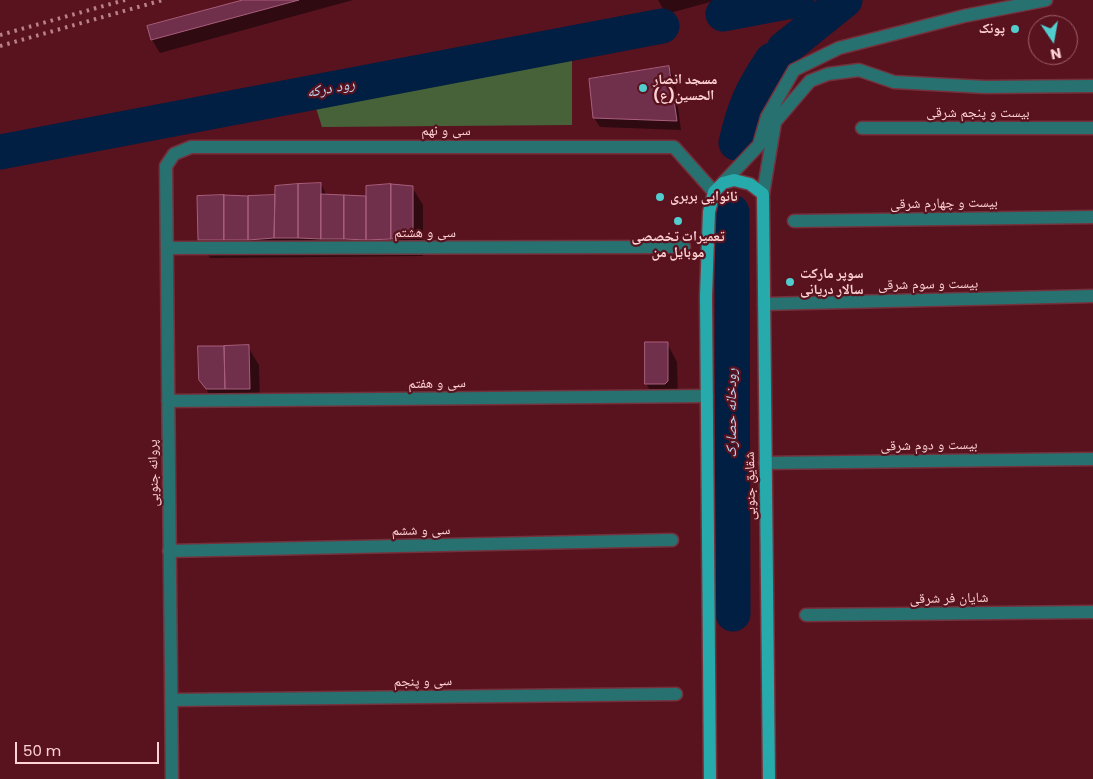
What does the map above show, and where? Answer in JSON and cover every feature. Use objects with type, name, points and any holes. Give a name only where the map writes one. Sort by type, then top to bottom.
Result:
[{"type":"main road","points":[[710,779],[706,296],[709,212],[719,188],[734,180],[750,184],[763,194]]},
{"type":"main road","name":"شقایق جنوبی","points":[[763,194],[769,779]]},
{"type":"street","points":[[719,188],[759,145],[767,117],[794,70],[839,48],[964,16],[1046,0]]},
{"type":"street","points":[[763,194],[775,122],[810,81],[828,74],[858,70],[894,82],[985,87],[1093,86]]},
{"type":"street","name":"بیست و پنجم شرقی","points":[[862,128],[1093,128]]},
{"type":"street","name":"سی و نهم","points":[[166,166],[174,154],[191,147],[674,146],[719,188]]},
{"type":"street","name":"پروانه جنوبی","points":[[166,166],[172,779]]},
{"type":"street","name":"بیست و چهارم شرقی","points":[[794,221],[1093,217]]},
{"type":"street","name":"سی و هشتم","points":[[167,248],[684,247]]},
{"type":"street","name":"بیست و سوم شرقی","points":[[764,304],[1093,296]]},
{"type":"street","name":"سی و هفتم","points":[[168,401],[707,396]]},
{"type":"street","name":"بیست و دوم شرقی","points":[[765,463],[1093,459]]},
{"type":"street","name":"سی و ششم","points":[[169,551],[672,540]]},
{"type":"street","name":"شایان فر شرقی","points":[[806,615],[1093,612]]},
{"type":"street","name":"سی و پنجم","points":[[171,700],[676,694]]},
{"type":"green space","points":[[572,56],[572,125],[322,127],[315,105]]},
{"type":"building","points":[[243,0],[299,0],[151,40],[147,26]]},
{"type":"building","points":[[669,66],[677,121],[593,118],[589,79]]},
{"type":"building","points":[[321,183],[321,239],[298,238],[298,184]]},
{"type":"building","points":[[298,184],[298,238],[274,238],[275,186]]},
{"type":"building","points":[[391,184],[391,239],[366,240],[366,186]]},
{"type":"building","points":[[391,184],[413,186],[413,238],[391,239]]},
{"type":"building","points":[[321,194],[344,195],[344,239],[321,239]]},
{"type":"building","points":[[224,195],[224,240],[198,240],[197,196]]},
{"type":"building","points":[[224,195],[248,196],[248,240],[224,240]]},
{"type":"building","points":[[275,195],[274,238],[248,240],[248,196]]},
{"type":"building","points":[[344,195],[366,196],[366,240],[344,239]]},
{"type":"building","points":[[645,342],[668,342],[668,381],[665,384],[645,384]]},
{"type":"building","points":[[249,345],[250,389],[225,389],[224,346]]},
{"type":"building","points":[[198,346],[224,346],[225,389],[206,389],[199,380]]},
{"type":"waterway","name":"رود درکه","points":[[723,14],[797,0]]},
{"type":"waterway","name":"رودخانه حصارک","points":[[784,49],[845,0]]},
{"type":"waterway","name":"رود درکه","points":[[0,152],[662,26]]},
{"type":"waterway","name":"رودخانه حصارک","points":[[736,143],[742,119],[750,99],[772,60]]},
{"type":"waterway","name":"رودخانه حصارک","points":[[732,212],[733,614]]},
{"type":"railway","points":[[0,35],[125,0]]},
{"type":"railway","points":[[0,46],[163,0]]},
{"type":"place","name":"پونک","points":[[1015,29]]},
{"type":"place","name":"مسجد انصار الحسین(ع)","points":[[643,88]]},
{"type":"place","name":"نانوایی بربری","points":[[660,197]]},
{"type":"place","name":"تعمیرات تخصصی موبایل من","points":[[678,221]]},
{"type":"place","name":"سوپر مارکت سالار دریانی","points":[[790,282]]}]
